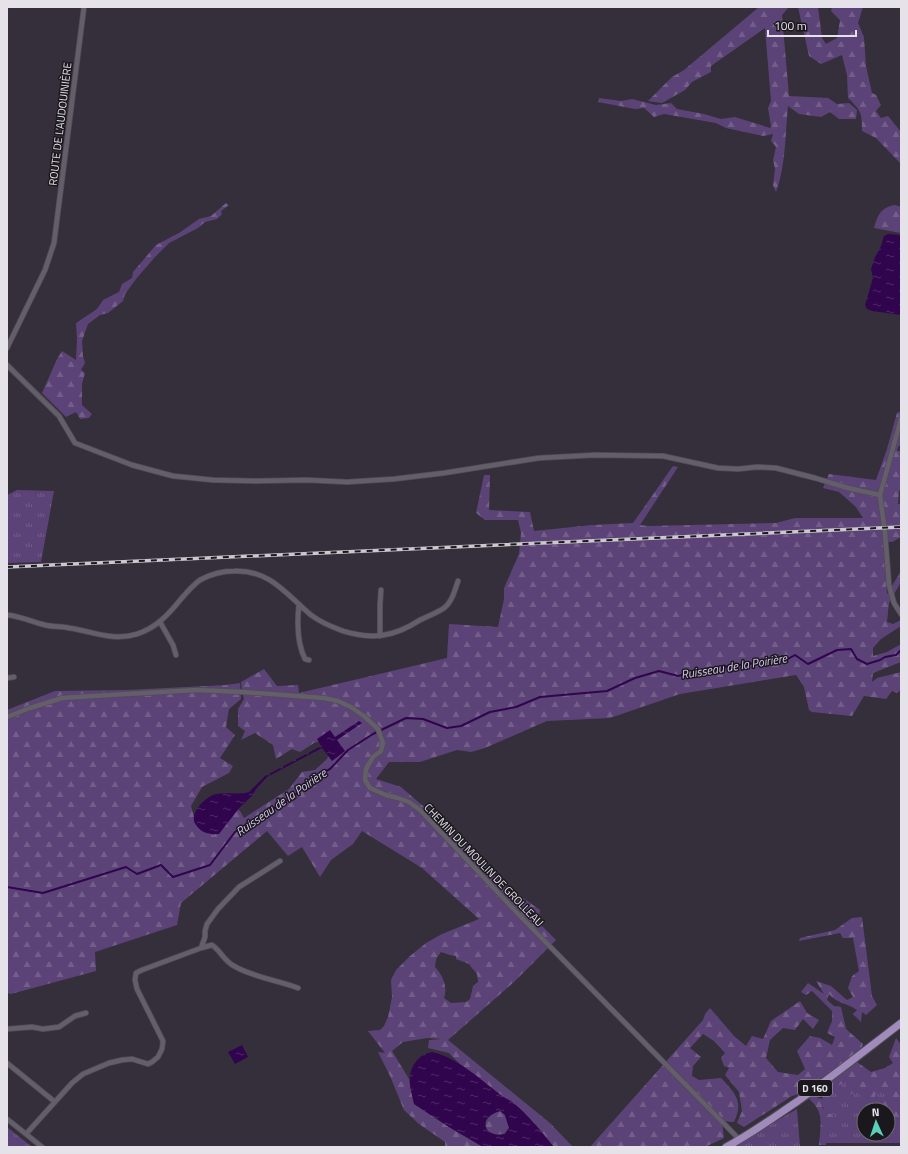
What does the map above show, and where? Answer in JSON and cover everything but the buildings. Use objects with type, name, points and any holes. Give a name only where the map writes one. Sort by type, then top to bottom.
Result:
[{"type":"main road","name":"D 160","points":[[726,1147],[770,1121],[827,1080],[901,1023]]},
{"type":"street","name":"ROUTE DE L'AUDOUINIÈRE","points":[[7,348],[45,270],[54,243],[84,7]]},
{"type":"street","points":[[7,365],[59,416],[75,443],[132,465],[173,476],[213,480],[307,480],[348,482],[394,479],[444,473],[540,458],[663,456],[718,468],[776,468],[848,488],[880,495]]},
{"type":"street","points":[[901,420],[880,495],[889,585],[894,603],[901,614]]},
{"type":"street","points":[[7,615],[16,616],[44,625],[68,627],[108,637],[122,637],[148,630],[160,622],[170,613],[189,589],[199,580],[223,571],[247,571],[264,576],[273,581],[312,616],[333,628],[371,637],[397,632],[445,607],[451,599],[458,581]]},
{"type":"street","points":[[380,636],[381,590]]},
{"type":"street","points":[[299,604],[298,616],[302,654],[305,659],[309,660]]},
{"type":"street","points":[[160,622],[173,645],[176,655]]},
{"type":"street","points":[[7,678],[14,677]]},
{"type":"street","name":"CHEMIN DU MOULIN DE GROLLEAU","points":[[7,717],[62,698],[196,690],[324,698],[338,701],[351,707],[378,729],[383,743],[381,751],[373,757],[366,768],[365,780],[370,788],[386,795],[404,800],[420,810],[521,917],[740,1140]]},
{"type":"street","points":[[201,948],[205,937],[207,924],[218,909],[238,887],[280,861]]},
{"type":"street","points":[[26,1134],[72,1082],[83,1074],[109,1062],[132,1059],[148,1064],[158,1057],[162,1049],[163,1041],[137,989],[134,980],[136,973],[212,945],[218,949],[226,961],[242,970],[298,988]]},
{"type":"street","points":[[7,1028],[32,1027],[43,1029],[59,1027],[75,1016],[86,1013]]},
{"type":"street","points":[[7,1063],[55,1102]]},
{"type":"street","points":[[7,1119],[42,1147]]},
{"type":"green space","points":[[759,7],[789,7],[782,15],[789,96],[828,98],[837,104],[849,103],[857,110],[856,119],[839,119],[830,112],[821,117],[799,114],[788,106],[785,150],[782,171],[776,192],[773,185],[775,169],[773,160],[776,147],[771,141],[773,134],[763,136],[726,128],[716,123],[664,114],[654,117],[644,108],[635,109],[598,102],[599,98],[621,101],[632,99],[656,105],[671,103],[677,109],[721,119],[735,117],[770,128],[768,108],[771,101],[765,28],[711,66],[711,72],[692,82],[685,90],[662,103],[648,101],[672,77],[684,70]]},
{"type":"green space","points":[[798,7],[818,7],[822,38],[826,44],[837,38],[840,20],[831,11],[832,7],[863,7],[858,23],[864,37],[866,66],[872,93],[876,95],[881,105],[876,111],[881,118],[888,116],[901,132],[901,164],[876,138],[862,131],[860,112],[848,98],[847,75],[842,55],[821,64],[809,56]]},
{"type":"green space","points":[[226,203],[229,205],[221,211],[222,214],[217,219],[205,222],[198,228],[169,243],[136,279],[125,294],[123,301],[108,313],[100,315],[88,324],[82,341],[85,363],[81,370],[85,373],[82,384],[82,405],[92,414],[89,418],[80,419],[76,412],[66,417],[42,393],[62,351],[76,360],[76,323],[97,309],[103,300],[119,292],[122,284],[132,278],[133,272],[156,245],[179,233],[199,219],[211,216]]},
{"type":"green space","points":[[895,205],[901,207],[901,233],[874,228],[880,213],[886,208]]},
{"type":"green space","points":[[901,411],[901,444],[897,451],[901,451],[901,486],[898,504],[901,504],[901,537],[892,542],[883,541],[887,594],[901,571],[901,582],[889,603],[887,622],[893,624],[901,620],[901,626],[881,639],[873,648],[873,656],[887,652],[901,644],[901,662],[873,673],[872,682],[877,678],[901,672],[901,690],[897,693],[892,691],[886,699],[864,696],[852,716],[812,712],[809,710],[804,687],[796,675],[680,694],[610,718],[547,721],[485,748],[471,752],[457,750],[420,762],[389,762],[376,779],[401,787],[431,813],[502,883],[540,910],[538,922],[556,940],[514,982],[448,1040],[550,1123],[573,1147],[554,1147],[536,1125],[511,1101],[482,1082],[449,1053],[428,1048],[429,1040],[442,1039],[427,1038],[403,1042],[392,1051],[409,1079],[414,1104],[483,1147],[445,1147],[445,1142],[419,1124],[404,1110],[378,1052],[385,1053],[368,1031],[380,1030],[384,1026],[388,1017],[392,997],[391,980],[396,970],[426,943],[442,934],[479,919],[422,868],[362,831],[353,844],[331,860],[320,877],[302,847],[288,856],[267,831],[181,903],[177,925],[95,952],[96,971],[11,994],[7,993],[7,710],[55,691],[127,690],[240,683],[241,699],[229,709],[226,727],[235,735],[220,758],[233,766],[229,773],[202,787],[191,806],[197,827],[214,835],[229,816],[234,806],[240,811],[244,818],[289,789],[302,772],[315,770],[327,759],[333,743],[330,738],[314,743],[300,752],[292,749],[276,759],[273,745],[255,733],[241,740],[245,731],[238,726],[238,709],[244,699],[241,682],[264,669],[277,686],[298,685],[299,693],[447,658],[449,624],[498,627],[504,599],[504,588],[519,554],[521,533],[518,520],[485,520],[476,513],[484,475],[490,475],[489,510],[530,512],[534,531],[592,525],[633,523],[673,466],[678,467],[640,525],[776,523],[795,518],[863,518],[856,507],[839,492],[823,488],[829,474],[876,480],[887,449],[897,413]],"holes":[[[441,952],[456,956],[456,959],[469,964],[477,976],[478,982],[473,986],[470,999],[466,1002],[451,1003],[444,998],[445,986],[435,967],[436,959]]]},
{"type":"green space","points":[[17,490],[54,491],[41,562],[7,563],[7,495]]},
{"type":"green space","points":[[862,917],[872,996],[877,1005],[866,1015],[862,1012],[861,1022],[853,1014],[857,1010],[854,1008],[835,1000],[829,994],[827,1000],[834,1006],[841,1007],[846,1029],[863,1044],[857,1062],[871,1072],[885,1068],[893,1063],[889,1057],[896,1038],[901,1045],[901,1131],[896,1130],[896,1102],[883,1102],[885,1089],[877,1091],[873,1102],[859,1099],[861,1089],[851,1094],[844,1092],[848,1080],[817,1098],[833,1100],[822,1107],[826,1113],[835,1115],[833,1122],[826,1128],[826,1145],[819,1145],[821,1122],[818,1111],[815,1105],[803,1093],[792,1096],[744,1127],[737,1123],[742,1111],[739,1092],[725,1075],[729,1068],[724,1066],[721,1058],[725,1053],[714,1041],[703,1034],[690,1048],[701,1057],[693,1066],[692,1076],[699,1080],[721,1078],[734,1093],[738,1103],[737,1115],[734,1122],[722,1121],[724,1138],[705,1147],[590,1147],[703,1020],[705,1014],[710,1008],[734,1036],[746,1046],[752,1036],[763,1039],[771,1021],[800,1001],[807,1013],[819,1020],[813,1029],[803,1019],[795,1030],[783,1028],[770,1040],[766,1058],[778,1072],[798,1075],[805,1069],[797,1051],[810,1036],[820,1038],[832,1045],[835,1037],[827,1033],[832,1021],[832,1011],[812,991],[806,995],[801,992],[808,983],[824,994],[816,981],[831,986],[847,1000],[853,997],[848,988],[852,976],[859,971],[853,938],[843,938],[840,933],[799,941],[800,938],[835,930],[852,918]]},
{"type":"green space","points":[[901,1059],[901,1143],[826,1143],[822,1090],[854,1065],[872,1080]]},
{"type":"green space","points":[[797,1109],[800,1147],[731,1147]]},
{"type":"green space","points":[[500,1111],[505,1115],[509,1128],[504,1134],[497,1135],[488,1131],[486,1122],[493,1114]]},
{"type":"green space","points":[[7,1127],[32,1147],[7,1147]]},
{"type":"water","points":[[888,234],[901,235],[901,315],[872,311],[867,309],[865,305],[873,278],[871,269],[884,236]]},
{"type":"water","points":[[359,721],[362,723],[337,740],[345,751],[332,761],[322,748],[267,777],[252,796],[240,807],[219,834],[206,833],[202,831],[194,822],[196,812],[207,798],[216,794],[249,792],[265,776],[321,746],[317,739],[330,730],[335,737]]},
{"type":"water","points":[[242,1045],[248,1057],[235,1064],[228,1052]]},
{"type":"water","points":[[432,1052],[452,1059],[470,1071],[518,1107],[554,1147],[483,1147],[414,1104],[410,1085],[410,1074],[416,1061],[427,1053]],"holes":[[[500,1111],[505,1115],[509,1128],[505,1134],[492,1134],[488,1131],[485,1123],[492,1114]]]},
{"type":"waterway","name":"Ruisseau de la Poirière","points":[[7,887],[43,893],[126,867],[137,874],[161,865],[173,877],[210,865],[235,832],[294,796],[313,778],[330,769],[348,750],[373,734],[406,718],[423,719],[447,728],[461,726],[490,712],[516,707],[540,697],[607,691],[635,678],[659,671],[678,676],[711,668],[786,660],[795,655],[808,664],[837,650],[851,649],[857,659],[867,664],[885,657],[896,655],[901,650]]},
{"type":"railway","points":[[7,567],[901,527]]}]
